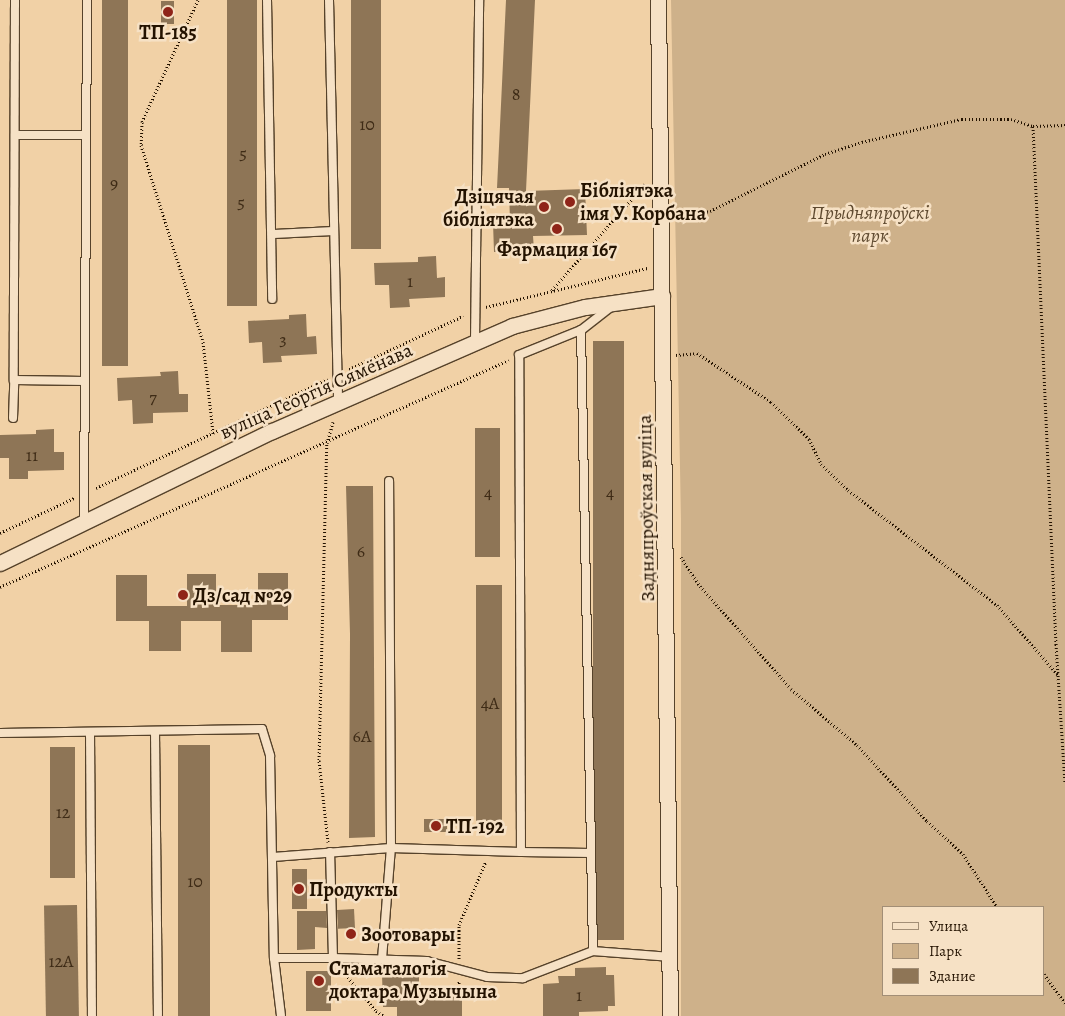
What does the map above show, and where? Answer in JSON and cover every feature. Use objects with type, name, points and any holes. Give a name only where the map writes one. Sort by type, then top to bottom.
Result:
[{"type":"street","name":"Задняпроўская вуліца","points":[[658,0],[671,957],[670,1016]]},
{"type":"street","name":"вуліца Георгія Сямёнава","points":[[0,563],[338,402],[512,326],[619,300],[662,296]]},
{"type":"lane","points":[[13,418],[15,0]]},
{"type":"lane","points":[[84,522],[87,0]]},
{"type":"lane","points":[[267,0],[273,234],[272,299]]},
{"type":"lane","points":[[329,0],[338,402]]},
{"type":"lane","points":[[475,342],[479,0]]},
{"type":"lane","points":[[15,135],[86,135]]},
{"type":"lane","points":[[273,234],[334,231]]},
{"type":"lane","points":[[521,852],[519,356],[581,330],[619,300]]},
{"type":"lane","points":[[581,330],[593,951]]},
{"type":"lane","points":[[14,380],[85,381]]},
{"type":"lane","points":[[382,959],[391,848],[389,481]]},
{"type":"lane","points":[[0,733],[262,730],[270,756],[274,958],[281,1016]]},
{"type":"lane","points":[[155,732],[158,1016]]},
{"type":"lane","points":[[90,733],[92,1016]]},
{"type":"lane","points":[[273,857],[391,848],[591,853]]},
{"type":"lane","points":[[330,852],[333,958]]},
{"type":"lane","points":[[274,958],[428,961],[486,977],[523,978],[593,951],[671,957]]},
{"type":"path","points":[[198,0],[142,122],[141,145],[203,342],[213,433]]},
{"type":"path","points":[[661,220],[710,211],[825,154],[862,142],[962,119],[1010,119],[1033,126],[1065,125]]},
{"type":"path","points":[[1033,126],[1058,676],[1065,783]]},
{"type":"path","points":[[552,291],[648,181]]},
{"type":"path","points":[[0,533],[475,310],[649,267]]},
{"type":"path","points":[[663,356],[698,353],[771,402],[810,439],[821,464],[848,490],[997,606],[1058,676]]},
{"type":"path","points":[[0,587],[519,356]]},
{"type":"path","points":[[330,852],[319,760],[327,443],[338,402]]},
{"type":"path","points":[[678,548],[700,586],[740,633],[791,689],[857,745],[927,821],[963,854],[996,906]]},
{"type":"path","points":[[458,997],[460,970],[459,925],[491,851]]},
{"type":"path","points":[[333,958],[350,982],[376,1011],[384,1016]]},
{"type":"path","points":[[1045,975],[1065,1003]]},
{"type":"green space","name":"Прыдняпроўскі парк","points":[[671,0],[1065,0],[1065,1016],[681,1016],[681,519]]},
{"type":"building","points":[[102,0],[128,0],[128,366],[102,366]]},
{"type":"building","points":[[227,0],[257,0],[257,306],[227,306]]},
{"type":"building","points":[[351,0],[381,0],[381,249],[351,249]]},
{"type":"building","points":[[506,0],[535,0],[526,191],[585,189],[587,235],[533,236],[534,250],[494,252],[493,223],[510,222],[509,188],[497,188]]},
{"type":"building","name":"ТП-185","points":[[161,1],[174,1],[174,24],[161,24]]},
{"type":"building","points":[[436,256],[437,278],[445,277],[445,297],[409,299],[410,307],[390,308],[389,285],[375,285],[374,263],[418,262],[418,257]]},
{"type":"building","points":[[306,314],[307,337],[316,336],[317,354],[281,356],[282,362],[263,363],[262,342],[249,343],[248,321],[289,319],[289,315]]},
{"type":"building","points":[[593,341],[624,341],[624,940],[593,940]]},
{"type":"building","points":[[178,371],[179,394],[188,394],[188,412],[153,413],[153,423],[133,424],[132,400],[118,401],[117,378],[161,376],[160,372]]},
{"type":"building","points":[[475,428],[500,428],[500,557],[475,557]]},
{"type":"building","points":[[54,429],[54,452],[64,452],[64,470],[28,471],[28,479],[9,479],[9,458],[0,458],[0,435],[36,434],[36,430]]},
{"type":"building","points":[[346,486],[373,486],[375,837],[349,838],[350,634]]},
{"type":"building","points":[[258,573],[288,573],[288,620],[252,620],[252,652],[221,652],[221,621],[181,621],[181,651],[149,651],[149,621],[116,621],[116,575],[147,575],[147,606],[187,606],[187,574],[216,574],[216,605],[258,605]]},
{"type":"building","points":[[476,585],[502,585],[502,821],[476,821]]},
{"type":"building","points":[[178,745],[210,745],[210,1016],[178,1016]]},
{"type":"building","points":[[50,747],[75,747],[75,878],[50,878]]},
{"type":"building","name":"ТП-192","points":[[424,819],[447,819],[447,832],[424,832]]},
{"type":"building","name":"Продукты","points":[[292,869],[307,869],[307,909],[292,909]]},
{"type":"building","points":[[77,905],[79,1016],[46,1016],[44,906]]},
{"type":"building","points":[[354,909],[355,928],[338,929],[337,910]]},
{"type":"building","points":[[297,911],[326,911],[327,928],[315,927],[315,949],[297,950]]},
{"type":"building","points":[[606,967],[606,975],[614,975],[615,1006],[608,1006],[608,1011],[579,1012],[579,1016],[543,1016],[543,984],[559,983],[558,976],[575,976],[575,968]]},
{"type":"building","name":"Стаматалогія доктара Музычына","points":[[306,971],[331,971],[331,1011],[306,1011]]},
{"type":"building","points":[[419,973],[419,987],[444,987],[445,992],[454,992],[454,997],[462,997],[462,1016],[397,1016],[397,1007],[383,1007],[382,974]]},
{"type":"place","name":"ТП-185","points":[[168,12]]},
{"type":"place","name":"Бібліятэка імя У. Корбана","points":[[570,202]]},
{"type":"place","name":"Дзіцячая бібліятэка","points":[[544,207]]},
{"type":"place","name":"Фармация 167","points":[[557,229]]},
{"type":"place","name":"Дз/сад №29","points":[[183,595]]},
{"type":"place","name":"ТП-192","points":[[436,826]]},
{"type":"place","name":"Продукты","points":[[299,889]]},
{"type":"place","name":"Зоотовары","points":[[351,934]]},
{"type":"place","name":"Стаматалогія доктара Музычына","points":[[319,981]]}]
